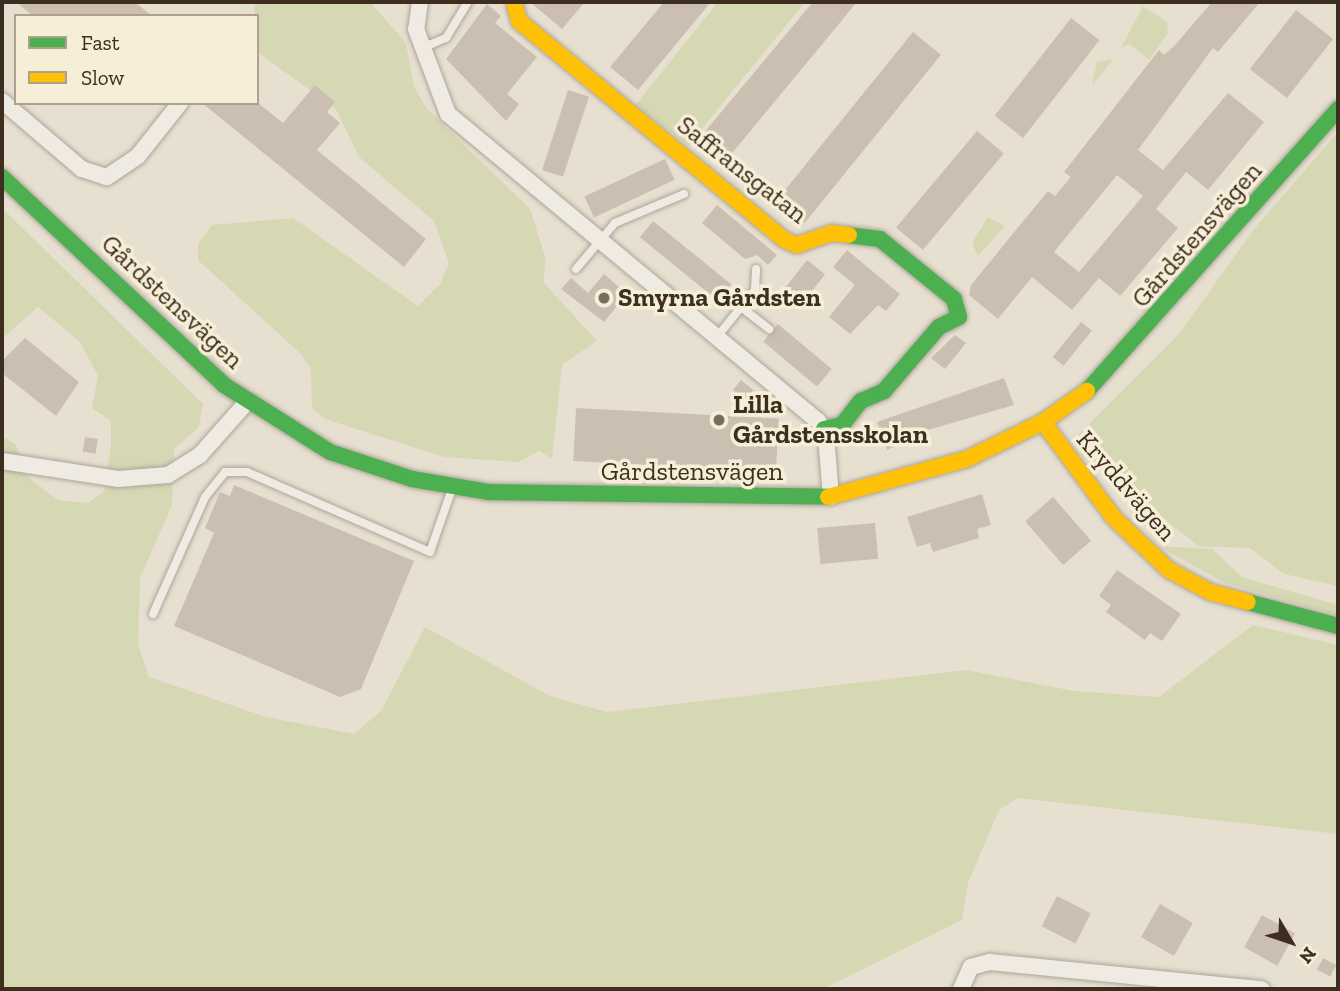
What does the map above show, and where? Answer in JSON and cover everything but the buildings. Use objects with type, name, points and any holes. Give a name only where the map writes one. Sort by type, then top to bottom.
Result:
[{"type":"street","name":"Saffransgatan","points":[[514,2],[519,21],[785,240],[797,245],[831,233],[880,239],[954,299],[959,317],[939,327],[884,391],[861,401],[842,425],[824,429]]},
{"type":"street","points":[[417,3],[421,48],[448,114],[824,429],[831,496]]},
{"type":"street","points":[[2,101],[82,169],[107,177],[138,156],[178,105]]},
{"type":"street","name":"Gårdstensvägen","points":[[2,177],[179,347],[247,402],[330,452],[452,488],[831,496],[967,459],[1043,422],[1126,355],[1338,109]]},
{"type":"street","points":[[2,461],[118,479],[168,475],[200,455],[247,402]]},
{"type":"street","name":"Kryddvägen","points":[[1043,422],[1114,518],[1169,569],[1210,592],[1338,626]]},
{"type":"street","points":[[961,989],[971,967],[990,962],[1262,989]]},
{"type":"lane","points":[[421,48],[446,38],[468,2]]},
{"type":"lane","points":[[576,269],[615,223],[684,194]]},
{"type":"lane","points":[[716,338],[755,290],[756,270]]},
{"type":"lane","points":[[741,307],[769,329]]},
{"type":"lane","points":[[153,614],[205,497],[225,472],[247,472],[429,552],[452,488]]},
{"type":"green space","points":[[254,2],[370,2],[406,43],[414,87],[427,109],[530,209],[546,259],[543,282],[597,341],[562,365],[552,459],[539,451],[519,462],[444,457],[325,419],[312,408],[311,369],[301,354],[198,260],[198,244],[212,225],[293,218],[418,306],[440,284],[449,263],[434,221],[359,157],[336,109],[259,53],[259,14],[255,14]]},
{"type":"green space","points":[[718,2],[805,2],[688,146],[636,104]]},
{"type":"green space","points":[[1143,6],[1167,22],[1168,33],[1149,60],[1130,44],[1121,48]]},
{"type":"green space","points":[[1113,60],[1092,85],[1097,61]]},
{"type":"green space","points":[[1338,132],[1338,586],[1284,574],[1250,548],[1199,546],[1081,455],[1076,437],[1180,333],[1254,229]]},
{"type":"green space","points":[[2,208],[203,404],[199,427],[174,449],[172,505],[140,578],[138,645],[149,677],[266,717],[354,734],[381,711],[425,627],[550,696],[607,712],[966,670],[1074,691],[1159,697],[1253,625],[1338,645],[1338,834],[1018,798],[999,810],[968,883],[962,920],[823,989],[2,989],[2,436],[16,445],[26,476],[58,500],[88,503],[104,491],[111,446],[111,421],[92,408],[98,376],[80,342],[38,307],[2,339]]},
{"type":"green space","points":[[988,217],[1005,226],[978,256],[972,243]]},
{"type":"green space","points":[[1158,546],[1212,549],[1242,577],[1338,605],[1338,615],[1225,583]]},
{"type":"traffic: fast","points":[[1087,391],[1338,109]]},
{"type":"traffic: fast","points":[[2,177],[224,385],[330,452],[412,479],[488,492],[828,497]]},
{"type":"traffic: fast","points":[[824,429],[842,425],[861,401],[884,391],[939,327],[959,317],[954,299],[880,239],[849,235]]},
{"type":"traffic: fast","points":[[1248,602],[1338,626]]},
{"type":"traffic: slow","points":[[514,2],[519,21],[785,240],[797,245],[831,233],[849,235]]},
{"type":"traffic: slow","points":[[828,497],[967,459],[1043,422],[1087,391]]},
{"type":"traffic: slow","points":[[1043,422],[1114,518],[1169,570],[1210,592],[1248,602]]},
{"type":"place","name":"Smyrna Gårdsten","points":[[604,298]]},
{"type":"place","name":"Lilla Gårdstensskolan","points":[[719,420]]}]
